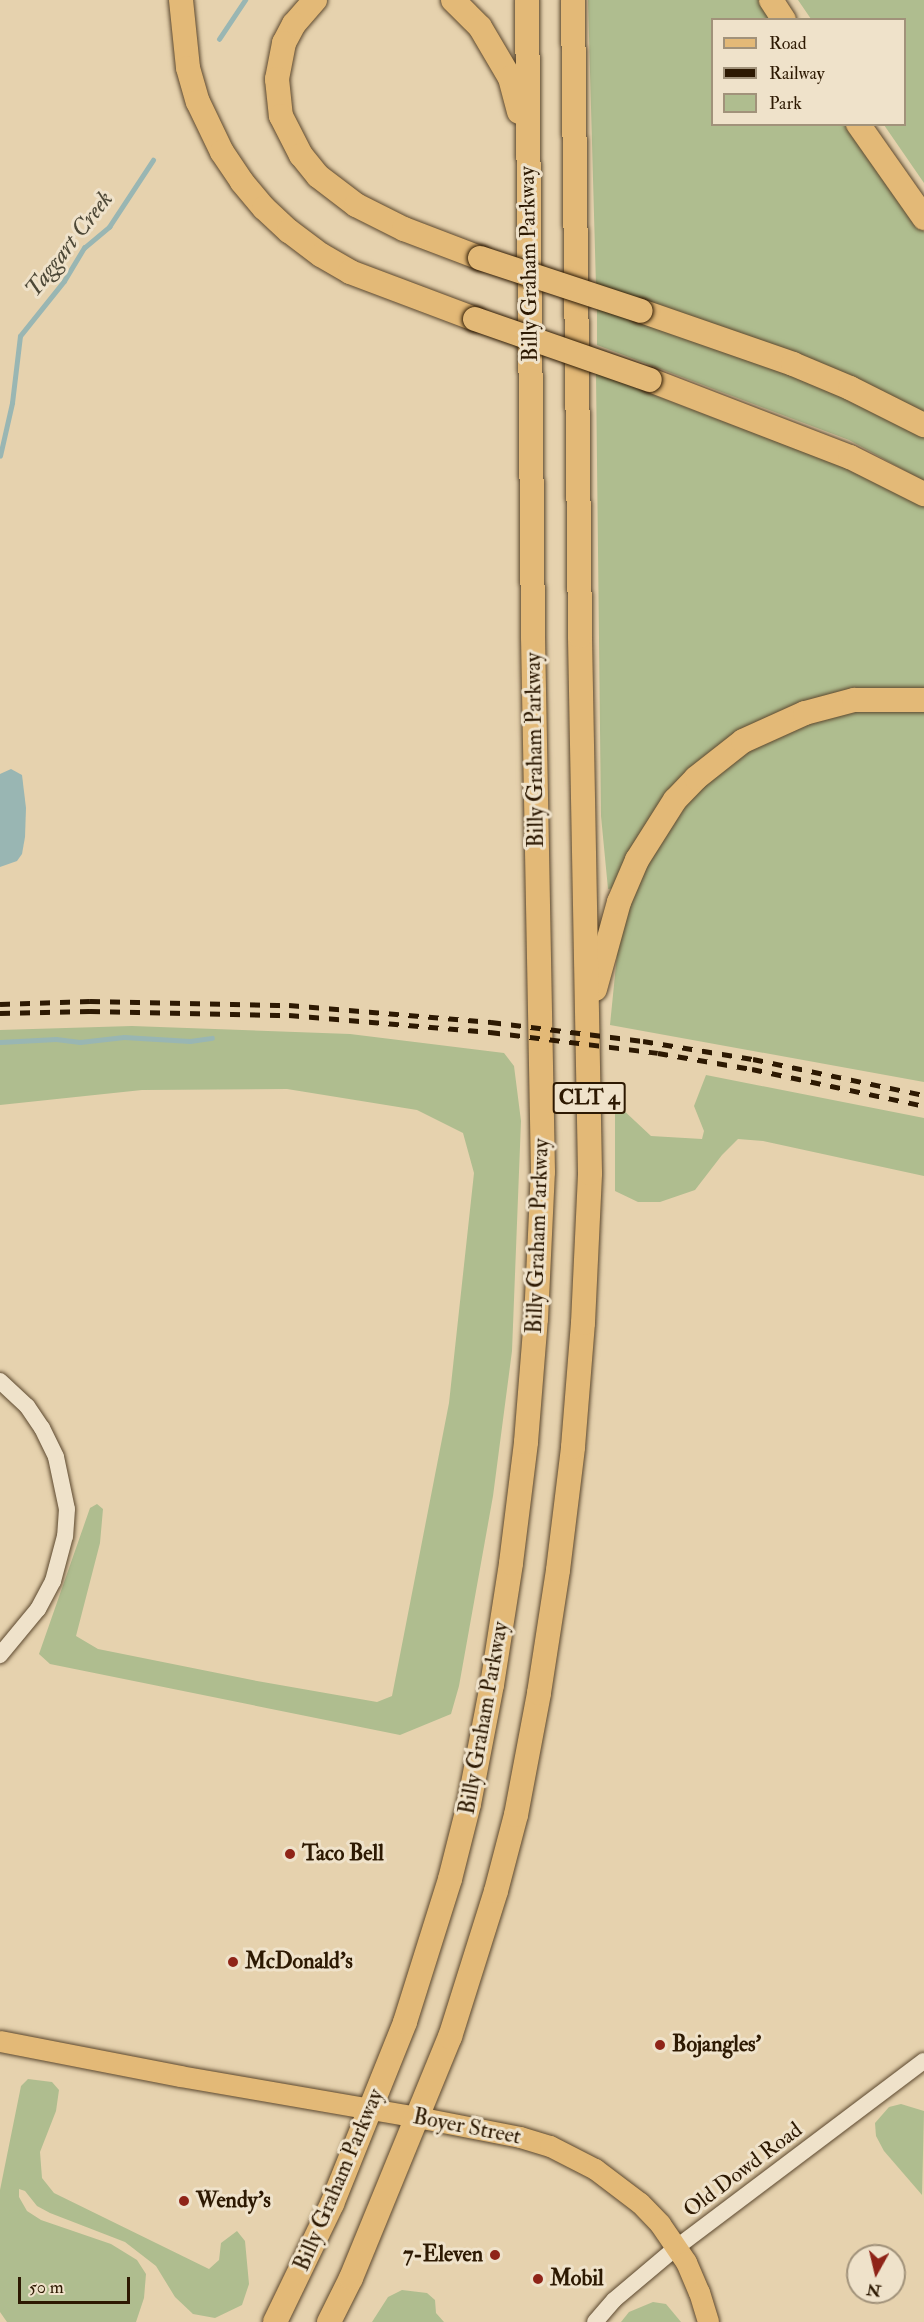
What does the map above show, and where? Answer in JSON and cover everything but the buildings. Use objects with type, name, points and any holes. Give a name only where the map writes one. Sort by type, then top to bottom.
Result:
[{"type":"highway","points":[[181,0],[188,68],[198,102],[222,152],[242,182],[264,208],[313,249],[351,272],[475,319],[650,380],[850,457],[924,494]]},
{"type":"highway","points":[[315,0],[294,24],[284,43],[277,79],[281,116],[301,155],[318,176],[356,205],[404,229],[480,258],[793,364],[850,388],[924,425]]},
{"type":"highway","points":[[453,0],[480,27],[510,78],[528,147]]},
{"type":"highway","name":"Billy Graham Parkway","points":[[275,2322],[332,2204],[405,2022],[429,1951],[470,1804],[511,1563],[536,1319],[543,1172],[533,637],[527,0]]},
{"type":"highway","name":"Billy Graham Parkway","points":[[329,2322],[351,2278],[450,2037],[493,1902],[516,1815],[539,1693],[558,1570],[573,1447],[583,1323],[590,1173],[573,0]]},
{"type":"highway","points":[[771,0],[783,18]]},
{"type":"highway","points":[[859,126],[924,218]]},
{"type":"highway","points":[[587,1024],[619,903],[637,860],[675,800],[696,778],[743,741],[805,713],[854,700],[924,700]]},
{"type":"main road","name":"Boyer Street","points":[[0,2041],[520,2137],[579,2160],[640,2203],[677,2247],[699,2292],[708,2322]]},
{"type":"street","points":[[0,1381],[27,1406],[42,1428],[60,1472],[66,1509],[65,1536],[53,1581],[32,1618],[0,1655]]},
{"type":"street","name":"Old Dowd Road","points":[[595,2322],[614,2300],[677,2247],[924,2061]]},
{"type":"green space","points":[[588,0],[760,0],[773,18],[711,18],[711,126],[849,126],[924,232],[924,416],[596,286]]},
{"type":"green space","points":[[798,0],[924,0],[924,183],[885,126],[906,126],[906,18],[810,18]]},
{"type":"green space","points":[[597,307],[789,373],[924,435],[924,481],[849,440],[597,345]]},
{"type":"green space","points":[[596,373],[873,478],[924,506],[924,692],[749,729],[615,888],[608,889],[601,816]]},
{"type":"green space","points":[[863,709],[924,710],[924,1082],[610,1025],[618,945],[635,883],[693,795],[740,755],[788,729]]},
{"type":"green space","points":[[132,1026],[350,1034],[504,1053],[514,1066],[521,1121],[512,1351],[493,1496],[459,1686],[451,1714],[400,1735],[50,1664],[39,1654],[90,1508],[97,1504],[103,1509],[100,1543],[76,1636],[98,1649],[257,1681],[377,1702],[392,1696],[449,1403],[474,1173],[463,1133],[417,1110],[287,1089],[142,1090],[0,1105],[0,1030]]},
{"type":"green space","points":[[706,1075],[924,1118],[924,1176],[763,1141],[738,1139],[722,1155],[695,1190],[660,1202],[638,1202],[615,1191],[615,1110],[620,1107],[651,1136],[702,1139],[704,1131],[694,1106]]},
{"type":"green space","points":[[28,2079],[52,2082],[59,2090],[56,2111],[40,2152],[42,2178],[54,2193],[209,2269],[219,2260],[221,2243],[237,2231],[245,2241],[249,2284],[242,2305],[215,2318],[193,2314],[175,2297],[156,2266],[125,2242],[50,2213],[37,2206],[25,2191],[19,2189],[19,2197],[27,2211],[41,2220],[111,2244],[137,2260],[146,2274],[144,2298],[136,2322],[7,2322],[0,2312],[0,2190],[21,2086]]},
{"type":"green space","points":[[901,2104],[924,2111],[922,2195],[884,2151],[876,2136],[875,2123],[889,2107]]},
{"type":"green space","points":[[402,2290],[427,2293],[435,2300],[436,2313],[444,2322],[372,2322],[388,2297]]},
{"type":"green space","points":[[653,2302],[666,2304],[681,2322],[621,2322],[629,2312]]},
{"type":"water","points":[[11,769],[22,775],[26,808],[25,837],[22,854],[17,861],[0,867],[0,774]]},
{"type":"waterway","name":"Taggart Creek","points":[[219,39],[245,0]]},
{"type":"waterway","name":"Taggart Creek","points":[[0,456],[12,403],[20,336],[64,281],[84,248],[109,227],[153,160]]},
{"type":"waterway","points":[[0,1042],[56,1039],[80,1042],[124,1037],[190,1041],[212,1038]]},
{"type":"railway","points":[[0,1004],[90,1001],[289,1005],[491,1022],[643,1041],[753,1059],[924,1095]]},
{"type":"railway","points":[[0,1013],[90,1011],[289,1015],[490,1032],[658,1053],[752,1069],[924,1106]]},
{"type":"place","name":"Taco Bell","points":[[290,1854]]},
{"type":"place","name":"McDonald's","points":[[233,1962]]},
{"type":"place","name":"Bojangles'","points":[[660,2045]]},
{"type":"place","name":"Wendy's","points":[[184,2201]]},
{"type":"place","name":"7-Eleven","points":[[495,2255]]},
{"type":"place","name":"Mobil","points":[[538,2279]]}]
